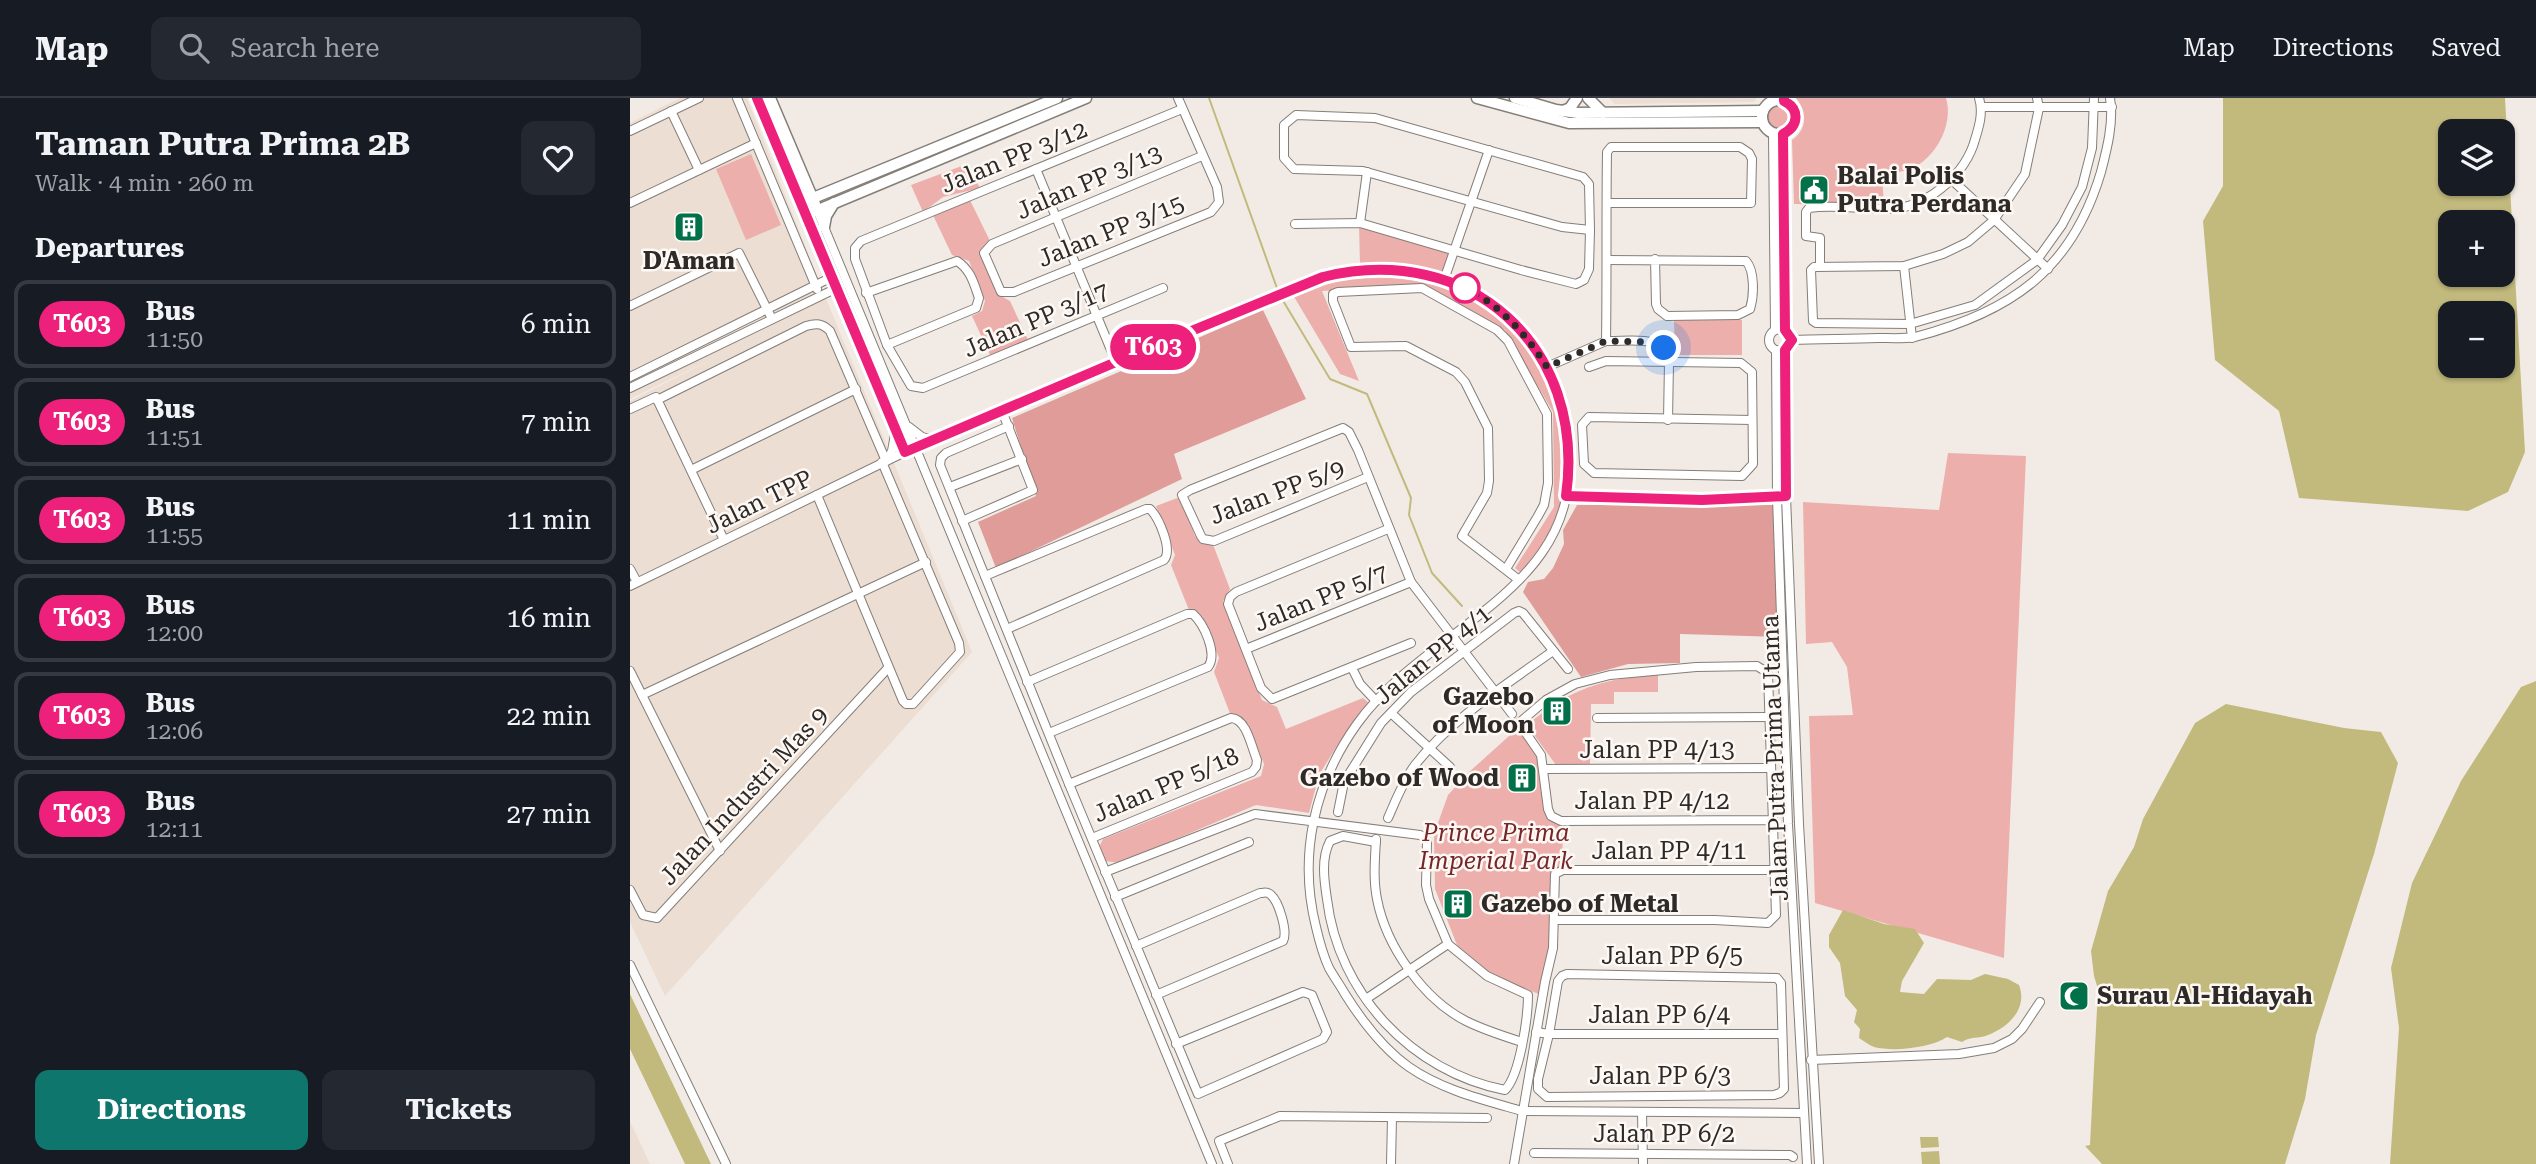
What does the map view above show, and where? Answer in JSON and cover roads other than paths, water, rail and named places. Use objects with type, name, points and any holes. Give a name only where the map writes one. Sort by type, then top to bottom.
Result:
[{"type":"main road","points":[[758,98],[806,215],[1086,98]]},
{"type":"main road","points":[[770,98],[817,210]]},
{"type":"main road","points":[[801,203],[1057,98]]},
{"type":"main road","points":[[1477,98],[1554,120],[1762,116]]},
{"type":"main road","points":[[1515,98],[1583,118],[1603,113],[1762,116],[1778,134],[1795,125],[1795,110],[1780,99],[1767,104],[1762,116]]},
{"type":"main road","points":[[1563,111],[1570,108],[1577,98]]},
{"type":"main road","points":[[1588,98],[1603,113]]},
{"type":"main road","points":[[805,181],[821,190],[830,191]]},
{"type":"main road","points":[[824,227],[826,216],[834,203]]},
{"type":"street","points":[[630,131],[699,98]]},
{"type":"street","points":[[737,98],[820,295]]},
{"type":"street","points":[[1178,98],[1202,156]]},
{"type":"street","points":[[1577,98],[1583,118]]},
{"type":"street","points":[[1583,118],[1588,98]]},
{"type":"street","points":[[2037,98],[2039,108],[2025,174],[1994,220],[1968,242],[1943,254],[1904,266],[1820,267],[1811,270],[1812,318],[1815,323],[1910,324],[1975,305],[2037,260],[2062,226],[2082,187],[2092,148],[2095,103]]},
{"type":"street","points":[[1778,134],[1775,330],[1770,335],[1769,342],[1781,350],[1792,340],[1912,338],[1985,314],[2048,269],[2056,262],[2076,231],[2093,197],[2106,153],[2111,103],[2039,108],[1980,102],[1979,127],[1970,154],[1952,180],[1923,199],[1894,209],[1809,208],[1806,212],[1807,237],[1820,238],[1820,267]]},
{"type":"street","name":"Jalan PP 3/12","points":[[866,293],[855,259],[855,248],[861,241],[1181,109]]},
{"type":"street","points":[[671,111],[699,170]]},
{"type":"street","points":[[1295,224],[1360,223],[1576,284],[1584,280],[1588,269],[1590,230],[1587,180],[1375,118],[1296,115],[1284,125],[1284,158],[1294,169],[1367,172],[1562,227],[1590,230]]},
{"type":"street","points":[[1778,134],[1785,330],[1792,340]]},
{"type":"street","points":[[630,203],[756,143]]},
{"type":"street","points":[[1606,203],[1751,203],[1752,159],[1749,153],[1740,147],[1611,147],[1607,152],[1606,203],[1606,341]]},
{"type":"street","points":[[1444,280],[1489,150]]},
{"type":"street","name":"Jalan PP 3/15","points":[[1014,292],[1211,212],[1220,202],[1217,187],[1202,156]]},
{"type":"street","name":"Jalan PP 3/13","points":[[1014,292],[1001,292],[992,276],[984,253],[992,244],[1202,156]]},
{"type":"street","points":[[1036,169],[1116,362]]},
{"type":"street","points":[[1360,223],[1367,172]]},
{"type":"street","points":[[1952,180],[2048,269]]},
{"type":"street","points":[[817,210],[1212,1164]]},
{"type":"street","points":[[806,215],[905,452]]},
{"type":"street","points":[[630,306],[738,253],[772,319]]},
{"type":"street","points":[[1607,260],[1655,260],[1746,261],[1751,267],[1750,309],[1738,315],[1667,316],[1656,304],[1655,260]]},
{"type":"street","points":[[957,261],[967,267],[979,299],[976,307],[887,345],[866,293],[957,261]]},
{"type":"street","points":[[1904,266],[1912,338]]},
{"type":"street","name":"Jalan TPP","points":[[633,584],[916,447],[1323,277],[1353,270],[1395,269],[1444,280],[1482,296],[1512,322],[1552,374],[1568,441],[1569,473],[1566,496],[1546,549],[1519,580],[1376,701],[1357,724],[1328,772],[1309,846],[1310,904],[1328,966],[1359,1017],[1408,1066],[1427,1077],[1485,1100],[1522,1111],[1803,1113]]},
{"type":"street","points":[[630,377],[832,277]]},
{"type":"street","points":[[630,388],[836,288]]},
{"type":"street","name":"Jalan PP 3/17","points":[[887,345],[911,386],[923,388],[1163,288]]},
{"type":"street","points":[[1506,569],[1544,505],[1548,483],[1547,414],[1508,341],[1497,330],[1422,288],[1334,294],[1333,301],[1351,347],[1406,346],[1456,372],[1465,382],[1488,428],[1489,488],[1462,536],[1519,580]]},
{"type":"street","points":[[657,400],[815,323],[830,331],[959,643],[960,652],[913,704],[906,704],[888,668],[817,495]]},
{"type":"street","points":[[1775,330],[1785,330]]},
{"type":"street","points":[[1547,367],[1606,341],[1655,342],[1668,354],[1668,420]]},
{"type":"street","name":"Jalan Putra Prima Utama","points":[[1781,350],[1788,820],[1807,1164]]},
{"type":"street","points":[[1589,367],[1606,361],[1741,363],[1752,372],[1753,464],[1742,476],[1594,473],[1584,464],[1582,425],[1589,417],[1752,420]]},
{"type":"street","points":[[691,470],[856,389]]},
{"type":"street","points":[[630,409],[656,397],[724,540]]},
{"type":"street","points":[[962,521],[1033,490],[1002,411]]},
{"type":"street","points":[[907,426],[922,437],[934,440],[927,449],[924,467]]},
{"type":"street","points":[[1009,426],[946,453],[940,465],[1115,897],[1176,1044],[1198,1094],[1323,1039],[1327,1032],[1312,995],[1307,992],[1176,1044]]},
{"type":"street","name":"Jalan PP 5/9","points":[[1343,428],[1349,432],[1368,477],[1214,541],[1203,539],[1182,495],[1343,428]]},
{"type":"street","points":[[884,462],[892,451],[895,430]]},
{"type":"street","points":[[950,487],[1022,459]]},
{"type":"street","points":[[1368,477],[1411,582],[1512,714]]},
{"type":"street","points":[[1566,496],[1702,500],[1782,497]]},
{"type":"street","name":"Jalan Putra Prima Utama","points":[[1782,497],[1811,1060],[1819,1164]]},
{"type":"street","points":[[985,576],[1146,509],[1154,513],[1169,548],[1169,555],[1164,560],[1007,629]]},
{"type":"street","points":[[1388,529],[1232,594],[1228,604],[1261,688],[1268,696],[1277,698],[1411,643]]},
{"type":"street","points":[[642,695],[926,562]]},
{"type":"street","points":[[630,569],[633,584]]},
{"type":"street","name":"Jalan PP 5/7","points":[[1246,649],[1411,582]]},
{"type":"street","name":"Jalan PP 4/1","points":[[1338,812],[1344,782],[1381,723],[1411,692],[1514,613],[1524,613],[1553,652]]},
{"type":"street","points":[[1027,682],[1186,614],[1193,614],[1199,619],[1213,654],[1208,667],[1049,733]]},
{"type":"street","points":[[1388,818],[1403,783],[1415,764],[1472,710],[1553,652],[1568,669]]},
{"type":"street","name":"Jalan PP 4/12","points":[[1770,717],[1768,673],[1757,666],[1696,667],[1610,675],[1575,684],[1546,700],[1519,723],[1541,755],[1548,808],[1551,816],[1561,821],[1798,820]]},
{"type":"street","name":"Jalan Industri Mas 9","points":[[630,890],[643,915],[657,918],[888,668]]},
{"type":"street","points":[[1352,668],[1360,684],[1376,701]]},
{"type":"street","points":[[630,671],[720,850]]},
{"type":"street","points":[[1391,713],[1450,767]]},
{"type":"street","points":[[1514,1164],[1553,948],[1555,920],[1715,920],[1768,923],[1776,915],[1770,717],[1597,718]]},
{"type":"street","name":"Jalan PP 5/18","points":[[1069,784],[1231,718],[1242,723],[1257,760],[1252,772],[1091,838]]},
{"type":"street","name":"Jalan PP 4/13","points":[[1544,769],[1771,768]]},
{"type":"street","points":[[1105,872],[1255,814],[1420,835],[1425,838],[1429,899],[1448,944],[1487,976],[1528,995],[1522,1042],[1512,1083],[1505,1090],[1443,1070],[1403,1042],[1366,999],[1336,945],[1324,877],[1325,849],[1330,841],[1343,836],[1376,842]]},
{"type":"street","points":[[1377,829],[1374,871],[1377,899],[1387,933],[1399,959],[1442,1004],[1464,1020],[1522,1042]]},
{"type":"street","points":[[1115,897],[1249,842]]},
{"type":"street","name":"Jalan PP 4/11","points":[[1555,920],[1555,874],[1563,870],[1774,870]]},
{"type":"street","points":[[1136,946],[1260,893],[1267,892],[1273,897],[1286,929],[1283,941],[1156,995]]},
{"type":"street","points":[[1366,999],[1448,944]]},
{"type":"street","points":[[630,965],[726,1164]]},
{"type":"street","name":"Jalan PP 6/5","points":[[1549,1034],[1558,981],[1567,974],[1777,978],[1781,984],[1782,1034]]},
{"type":"street","points":[[1811,1060],[1959,1054],[1985,1050],[2011,1039],[2030,1020],[2040,1002]]},
{"type":"street","name":"Jalan PP 6/4","points":[[1536,1032],[1782,1034]]},
{"type":"street","name":"Jalan PP 6/3","points":[[1549,1034],[1538,1079],[1538,1089],[1547,1097],[1774,1095],[1784,1089],[1782,1034]]},
{"type":"street","points":[[1642,1112],[1643,1164]]},
{"type":"street","points":[[1228,1164],[1219,1141],[1274,1117],[1487,1118]]},
{"type":"street","points":[[1391,1164],[1392,1118]]},
{"type":"street","name":"Jalan PP 6/2","points":[[1534,1153],[1643,1152],[1793,1157]]},
{"type":"waterway","points":[[1209,98],[1278,291]]},
{"type":"waterway","points":[[1282,299],[1330,379],[1367,394],[1411,498],[1409,515],[1432,573],[1462,606]]},
{"type":"place","name":"Balai Polis Putra Perdana","points":[[1814,190]]},
{"type":"place","name":"D'Aman","points":[[689,227]]},
{"type":"place","name":"Gazebo of Moon","points":[[1557,711]]},
{"type":"place","name":"Gazebo of Wood","points":[[1522,778]]},
{"type":"place","name":"Gazebo of Metal","points":[[1458,904]]},
{"type":"place","name":"Surau Al-Hidayah","points":[[2074,996]]},
{"type":"park label","name":"Prince Prima Imperial Park","points":[[1496,847]]}]
